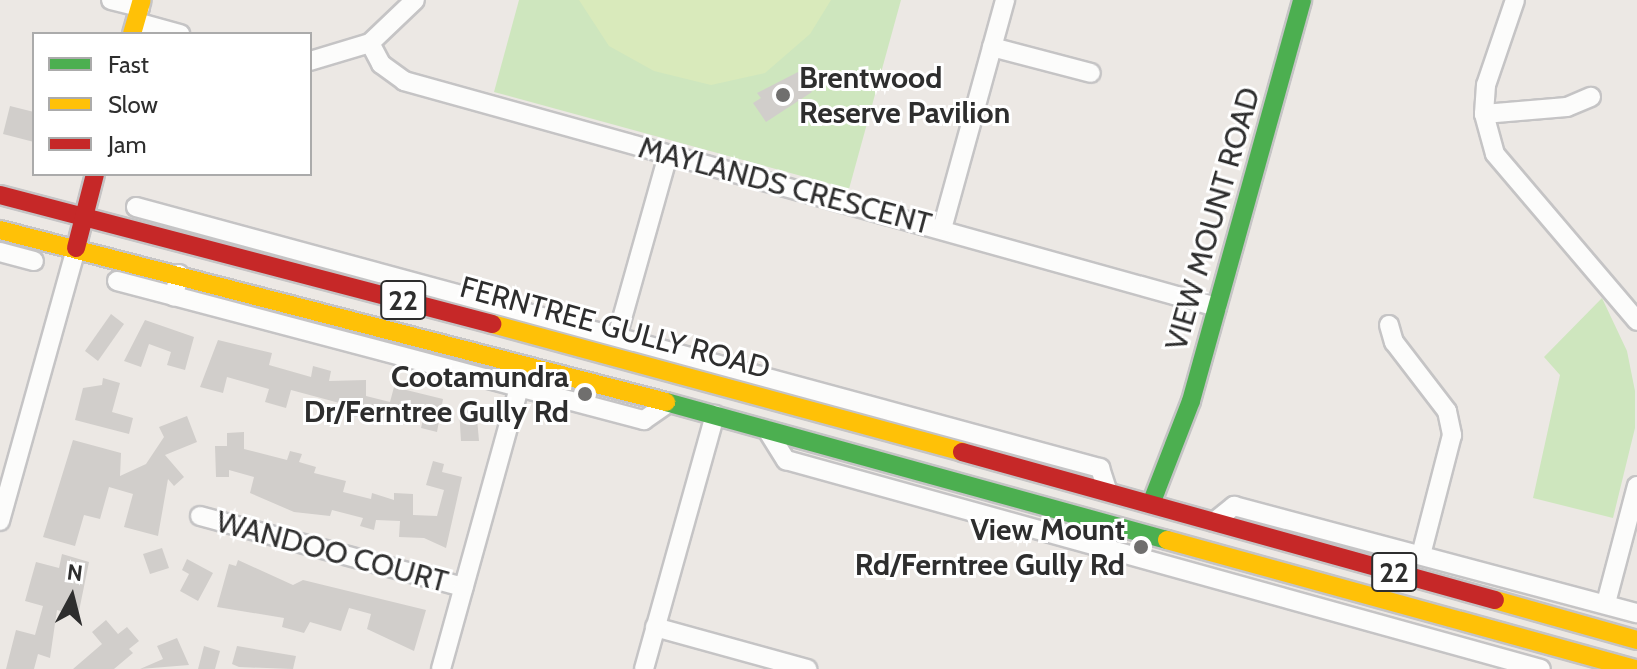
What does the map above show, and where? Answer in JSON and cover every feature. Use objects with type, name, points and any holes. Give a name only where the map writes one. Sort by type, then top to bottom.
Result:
[{"type":"main road","name":"VIEW MOUNT ROAD","points":[[1151,504],[1175,452],[1302,0]]},
{"type":"main road","points":[[76,248],[94,176]]},
{"type":"main road","name":"FERNTREE GULLY ROAD","points":[[0,195],[722,385],[1637,640]]},
{"type":"main road","name":"FERNTREE GULLY ROAD","points":[[0,230],[715,415],[1636,669]]},
{"type":"main road","points":[[715,415],[722,385]]},
{"type":"main road","name":"VIEW MOUNT ROAD","points":[[1175,452],[1175,495],[1184,513]]},
{"type":"main road","points":[[1151,504],[1154,535]]},
{"type":"street","points":[[111,0],[175,32]]},
{"type":"street","points":[[312,60],[370,43],[415,0]]},
{"type":"street","points":[[942,229],[1005,0]]},
{"type":"street","points":[[1515,0],[1486,85],[1484,114],[1495,154],[1637,321]]},
{"type":"street","name":"MAYLANDS CRESCENT","points":[[370,43],[381,64],[404,81],[1217,307]]},
{"type":"street","points":[[992,47],[1091,73]]},
{"type":"street","points":[[1484,114],[1567,107],[1591,97]]},
{"type":"street","points":[[618,333],[668,155]]},
{"type":"street","points":[[136,207],[618,333],[1100,468],[1108,492]]},
{"type":"street","points":[[276,266],[281,244]]},
{"type":"street","points":[[0,521],[9,452],[76,248]]},
{"type":"street","points":[[0,252],[34,261]]},
{"type":"street","points":[[174,296],[179,274]]},
{"type":"street","points":[[117,281],[644,420],[668,403]]},
{"type":"street","points":[[1389,325],[1394,342],[1447,411],[1452,435],[1421,555]]},
{"type":"street","points":[[441,669],[519,387]]},
{"type":"street","points":[[644,669],[715,415]]},
{"type":"street","name":"FERNTREE GULLY ROAD","points":[[767,430],[786,460],[1541,669]]},
{"type":"street","points":[[1606,603],[1637,486]]},
{"type":"street","points":[[1214,522],[1234,506],[1637,613]]},
{"type":"street","points":[[1047,532],[1053,508]]},
{"type":"street","name":"WANDOO COURT","points":[[200,516],[464,587]]},
{"type":"street","points":[[655,627],[807,669]]},
{"type":"green space","points":[[519,0],[901,0],[849,189],[494,92]]},
{"type":"green space","points":[[579,0],[831,0],[810,34],[765,73],[711,85],[654,71],[609,46]]},
{"type":"green space","points":[[1602,298],[1627,351],[1635,391],[1635,428],[1613,518],[1533,498],[1560,375],[1544,357]]},
{"type":"building","name":"Brentwood Reserve Pavilion","points":[[798,72],[812,92],[766,122],[753,103],[761,98],[757,93]]},
{"type":"building","points":[[10,106],[32,112],[32,141],[3,134]]},
{"type":"building","points":[[111,314],[124,324],[98,361],[85,351]]},
{"type":"building","points":[[145,320],[194,337],[185,370],[167,365],[171,352],[149,344],[141,367],[124,361]]},
{"type":"building","points":[[218,340],[272,353],[269,365],[311,377],[313,366],[331,371],[329,381],[366,380],[366,396],[390,402],[394,387],[443,399],[437,432],[421,428],[424,415],[402,410],[399,423],[347,415],[347,405],[291,390],[286,408],[265,402],[269,389],[227,377],[223,393],[200,387]]},
{"type":"building","points":[[103,378],[120,383],[112,412],[133,418],[129,434],[75,420],[83,388],[102,385]]},
{"type":"building","points":[[476,407],[479,441],[461,441],[459,408]]},
{"type":"building","points":[[187,416],[197,442],[165,455],[184,477],[174,486],[168,479],[158,536],[124,527],[133,494],[109,487],[100,519],[84,515],[75,546],[43,537],[73,440],[121,453],[120,476],[146,464],[164,437],[159,427]]},
{"type":"building","points":[[244,432],[244,449],[287,460],[290,451],[302,454],[299,462],[316,467],[314,473],[346,481],[343,492],[371,499],[372,493],[394,500],[394,493],[413,494],[413,515],[437,516],[444,490],[426,485],[433,461],[444,464],[442,472],[462,477],[446,548],[424,538],[399,537],[400,521],[376,520],[374,530],[360,526],[363,518],[332,510],[330,516],[294,512],[250,493],[254,477],[229,470],[229,477],[216,477],[215,446],[227,446],[227,433]]},
{"type":"building","points":[[162,548],[169,568],[150,574],[143,554]]},
{"type":"building","points":[[62,554],[89,562],[78,616],[57,610],[50,658],[38,654],[34,669],[6,669],[16,630],[35,635],[43,606],[25,601],[36,562],[59,568]]},
{"type":"building","points":[[187,559],[213,573],[198,601],[180,591],[189,574],[182,570]]},
{"type":"building","points":[[238,560],[293,585],[303,580],[426,610],[414,651],[367,629],[371,614],[349,608],[341,631],[310,622],[304,633],[282,627],[284,618],[217,607],[229,564],[236,566]]},
{"type":"building","points":[[106,620],[118,634],[127,627],[139,641],[129,649],[133,653],[114,669],[73,669],[102,644],[92,632]]},
{"type":"building","points":[[177,638],[189,665],[140,669],[163,659],[157,646]]},
{"type":"building","points":[[204,646],[220,651],[215,669],[198,669]]},
{"type":"building","points":[[237,646],[296,656],[293,669],[239,667],[232,664]]},
{"type":"traffic: fast","points":[[1151,504],[1191,401],[1302,0]]},
{"type":"traffic: fast","points":[[666,402],[1167,540]]},
{"type":"traffic: slow","points":[[133,32],[142,0]]},
{"type":"traffic: slow","points":[[0,230],[666,402]]},
{"type":"traffic: slow","points":[[492,324],[962,452]]},
{"type":"traffic: slow","points":[[1167,540],[1636,669]]},
{"type":"traffic: slow","points":[[1495,600],[1637,640]]},
{"type":"traffic: jam","points":[[76,248],[94,176]]},
{"type":"traffic: jam","points":[[0,195],[492,324]]},
{"type":"traffic: jam","points":[[962,452],[1495,600]]},
{"type":"place","name":"Brentwood Reserve Pavilion","points":[[783,95]]},
{"type":"place","name":"Cootamundra Dr/Ferntree Gully Rd","points":[[585,394]]},
{"type":"place","name":"View Mount Rd/Ferntree Gully Rd","points":[[1141,547]]}]
